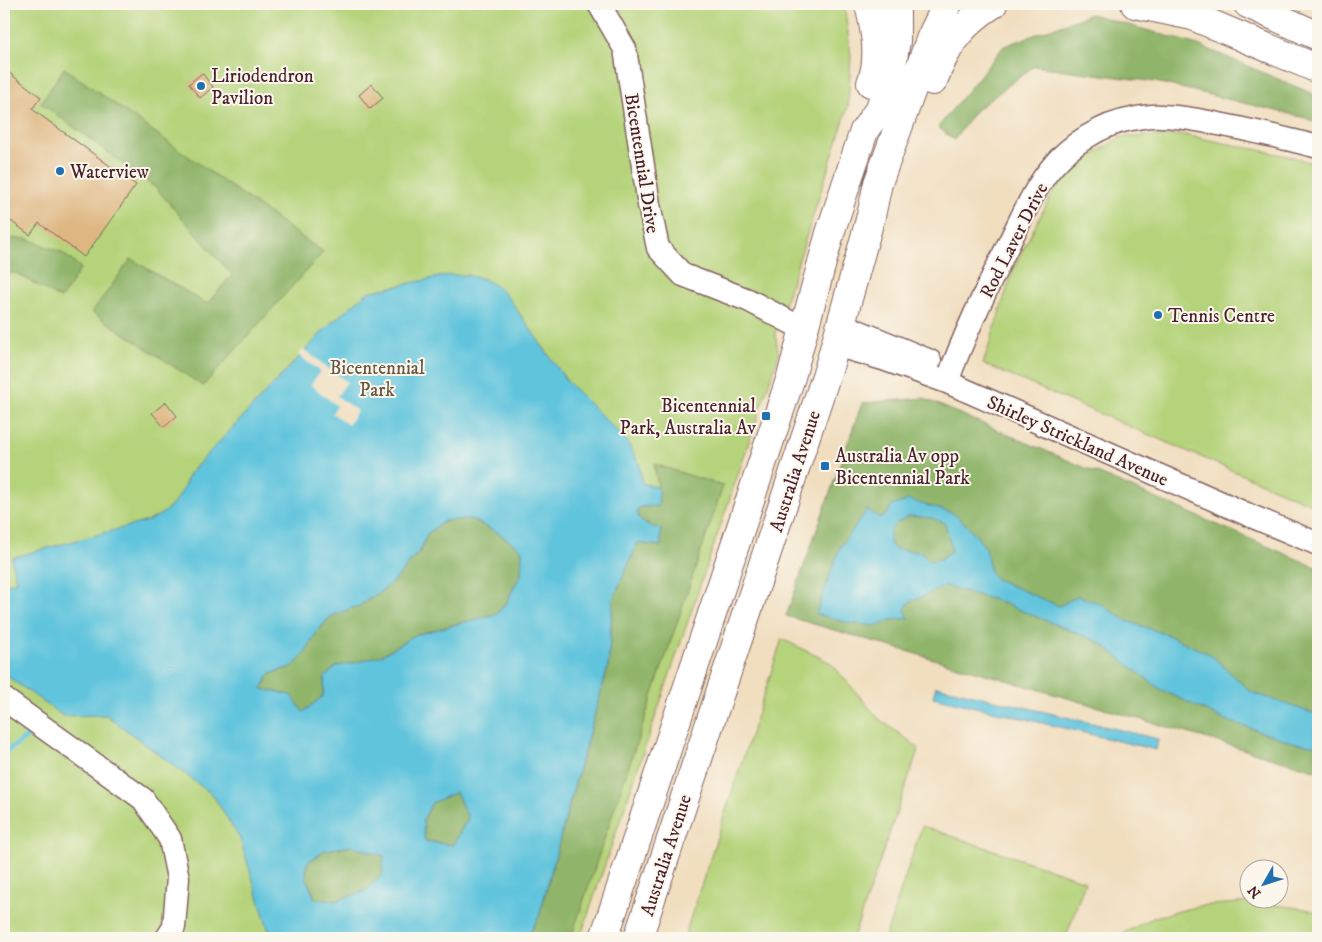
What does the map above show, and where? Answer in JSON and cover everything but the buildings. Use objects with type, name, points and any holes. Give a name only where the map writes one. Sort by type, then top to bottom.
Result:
[{"type":"main road","points":[[864,131],[862,107],[875,74],[876,54],[875,33],[869,4]]},
{"type":"main road","name":"Australia Avenue","points":[[604,938],[791,377],[830,233],[864,131],[880,108],[890,77],[896,41],[896,4]]},
{"type":"main road","name":"Australia Avenue","points":[[638,938],[838,334],[870,221],[878,183],[932,37],[947,4]]},
{"type":"main road","points":[[804,330],[820,329],[844,254],[890,192],[912,131],[938,67],[949,46],[963,27],[993,4]]},
{"type":"main road","points":[[1135,4],[1194,16]]},
{"type":"main road","points":[[1164,4],[1318,69]]},
{"type":"main road","points":[[1248,4],[1318,36]]},
{"type":"street","name":"Bicentennial Drive","points":[[599,4],[625,49],[649,205],[658,248],[683,275],[748,300],[804,330]]},
{"type":"street","name":"Rod Laver Drive","points":[[949,376],[999,263],[1038,186],[1051,167],[1086,138],[1105,127],[1130,119],[1161,116],[1226,125],[1318,147]]},
{"type":"street","name":"Shirley Strickland Avenue","points":[[838,334],[949,376],[1195,476],[1318,532]]},
{"type":"street","name":"Shirley Strickland Avenue","points":[[949,376],[1251,516],[1318,544]]},
{"type":"street","points":[[4,699],[143,799],[165,831],[170,839],[178,878],[174,927],[167,938]]},
{"type":"green space","name":"Bicentennial Park","points":[[4,4],[844,4],[851,56],[848,107],[775,334],[779,354],[580,938],[4,938]]},
{"type":"green space","points":[[1091,14],[1198,45],[1318,96],[1318,124],[1306,118],[1156,82],[1034,66],[975,111],[954,140],[938,127],[1004,46]]},
{"type":"green space","points":[[64,68],[323,252],[203,386],[92,312],[131,259],[207,304],[232,275],[156,188],[41,103]]},
{"type":"green space","name":"Tennis Centre","points":[[1185,135],[1293,157],[1318,165],[1318,507],[983,364],[1014,267],[1057,184],[1096,153],[1121,137]]},
{"type":"green space","points":[[4,238],[27,239],[61,252],[81,268],[61,299],[16,273],[4,274]]},
{"type":"green space","points":[[923,398],[1318,568],[1318,771],[786,616],[862,403]]},
{"type":"green space","points":[[654,464],[723,486],[571,938],[527,938],[539,917],[608,667],[613,599],[638,542],[661,546],[652,529],[639,519],[637,513],[638,509],[642,507],[659,506]]},
{"type":"green space","points":[[471,519],[500,534],[523,550],[521,575],[507,602],[496,614],[415,635],[383,655],[337,666],[325,677],[323,696],[302,713],[290,695],[261,689],[269,675],[292,667],[304,655],[317,632],[330,617],[359,606],[397,578],[421,550],[427,534],[445,521]]},
{"type":"green space","points":[[782,639],[831,663],[879,719],[919,748],[853,938],[684,938]]},
{"type":"green space","points":[[456,792],[468,818],[453,845],[425,841],[423,820],[432,803]]},
{"type":"green space","points":[[922,826],[1085,881],[1066,938],[885,938]]},
{"type":"green space","points":[[353,846],[384,856],[383,875],[365,891],[335,901],[315,899],[306,877],[307,863],[325,850]]},
{"type":"green space","points":[[1240,903],[1240,910],[1290,910],[1290,907],[1318,912],[1318,938],[1114,938],[1155,917],[1199,906]]},
{"type":"water","points":[[449,275],[467,275],[484,279],[496,286],[508,297],[566,380],[626,440],[640,465],[642,483],[658,487],[659,506],[642,507],[638,509],[638,514],[641,521],[661,529],[661,546],[638,543],[613,599],[608,667],[539,917],[527,938],[271,938],[240,839],[213,795],[106,715],[63,716],[4,674],[4,585],[16,581],[11,558],[148,521],[163,513],[178,497],[189,474],[330,324],[368,292]],"holes":[[[471,519],[500,534],[522,550],[521,575],[507,602],[496,614],[415,635],[382,655],[337,666],[325,677],[323,696],[303,712],[291,695],[262,689],[269,675],[292,667],[304,655],[317,632],[330,617],[359,606],[397,578],[421,549],[427,534],[444,521]],[[456,792],[468,818],[453,845],[425,841],[423,820],[432,803]],[[353,846],[384,856],[382,875],[365,891],[335,901],[315,899],[306,877],[307,863],[325,850]]]},
{"type":"water","points":[[909,500],[953,513],[969,527],[986,548],[990,572],[996,579],[1059,606],[1078,596],[1099,603],[1127,621],[1168,635],[1211,655],[1251,692],[1318,715],[1318,746],[1296,743],[1225,720],[1160,689],[1099,642],[995,600],[945,586],[910,602],[905,609],[909,618],[891,620],[877,626],[849,623],[816,614],[840,547],[867,510],[881,518],[889,512],[891,506]],"holes":[[[910,516],[932,518],[945,523],[952,550],[941,559],[929,561],[921,552],[895,549],[890,544],[890,530],[898,522]]]},
{"type":"water","points":[[936,686],[1158,739],[1156,750],[933,697]]},
{"type":"pier","points":[[303,349],[347,382],[337,396],[357,411],[348,425],[332,413],[337,406],[311,385],[320,371],[298,355]]},
{"type":"waterway","points":[[4,753],[30,735]]},
{"type":"place","name":"Liriodendron Pavilion","points":[[201,86]]},
{"type":"place","name":"Waterview","points":[[60,171]]},
{"type":"place","name":"Tennis Centre","points":[[1158,315]]},
{"type":"place","name":"Bicentennial Park, Australia Av","points":[[766,416]]},
{"type":"place","name":"Australia Av opp Bicentennial Park","points":[[825,466]]}]
